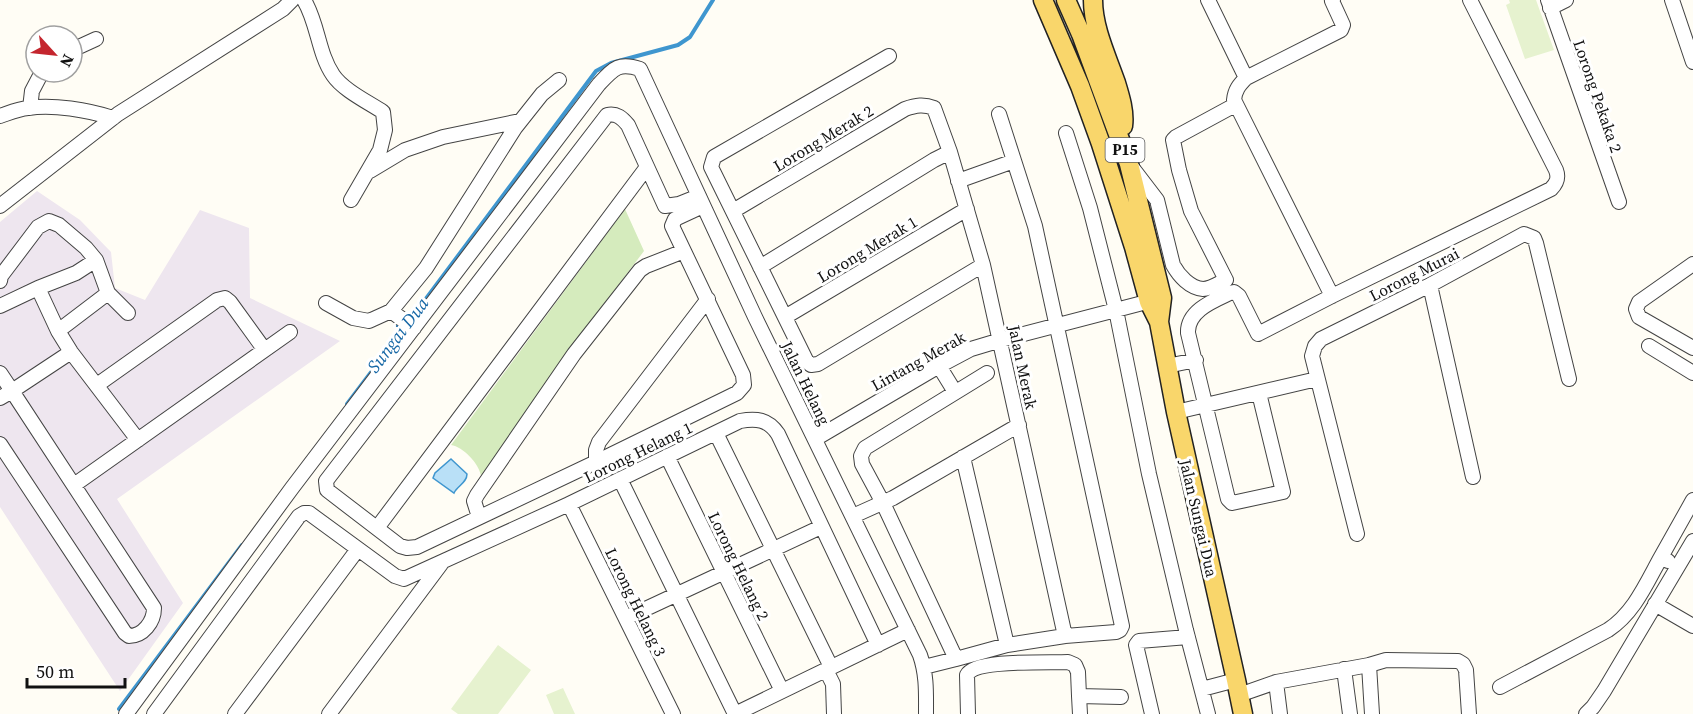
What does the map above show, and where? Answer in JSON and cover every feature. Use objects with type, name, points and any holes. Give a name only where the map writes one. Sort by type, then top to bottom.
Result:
[{"type":"main road","points":[[1093,0],[1094,16],[1119,94],[1124,118],[1121,139]]},
{"type":"main road","name":"Jalan Sungai Dua","points":[[1060,6],[1081,34],[1129,164],[1176,412],[1243,714]]},
{"type":"main road","name":"Jalan Sungai Dua","points":[[1060,6],[1080,86],[1134,247],[1156,300]]},
{"type":"street","points":[[0,206],[113,118],[283,9],[292,0]]},
{"type":"street","points":[[304,0],[319,37],[323,56],[334,76],[348,89],[383,112],[385,130],[380,150],[351,200]]},
{"type":"street","points":[[1208,0],[1255,91]]},
{"type":"street","points":[[1332,296],[1235,105],[1234,94],[1238,86],[1247,78],[1341,30],[1343,25],[1333,0]]},
{"type":"street","points":[[1259,393],[1283,492],[1232,503],[1188,333],[1188,326],[1197,311],[1234,292],[1239,296],[1258,334],[1332,296],[1350,282],[1551,189],[1556,184],[1556,170],[1470,0]]},
{"type":"street","points":[[1549,4],[1566,0]]},
{"type":"street","points":[[1672,0],[1693,62]]},
{"type":"street","name":"Lorong Pekaka 2","points":[[1549,4],[1618,202]]},
{"type":"street","points":[[84,44],[96,39]]},
{"type":"street","points":[[889,56],[714,157],[711,167],[807,362],[811,365],[818,364],[983,265]]},
{"type":"street","name":"Jalan Helang","points":[[414,327],[599,84],[618,67],[628,65],[640,69],[755,317],[908,630],[924,667],[926,714]]},
{"type":"street","points":[[326,303],[353,318],[369,321],[396,315],[520,121],[542,94],[559,80]]},
{"type":"street","points":[[30,108],[32,91],[36,84]]},
{"type":"street","name":"Lorong Merak 2","points":[[733,211],[906,109],[919,105],[934,108]]},
{"type":"street","points":[[1129,164],[1157,200],[1173,265],[1178,275],[1202,289],[1226,280],[1191,211],[1173,140],[1235,105]]},
{"type":"street","points":[[0,116],[30,108],[60,108],[102,114],[113,118]]},
{"type":"street","name":"Jalan Merak","points":[[934,108],[950,152],[983,265],[1065,636]]},
{"type":"street","points":[[612,114],[623,119],[628,125],[665,206],[701,201],[675,219],[672,226],[743,375],[744,385],[741,390],[417,547],[400,546],[327,490],[326,482],[604,118],[612,114]]},
{"type":"street","points":[[924,667],[1006,645],[1065,636],[1116,632],[1122,626],[1035,226],[999,114]]},
{"type":"street","points":[[366,174],[405,150],[443,138],[520,121]]},
{"type":"street","points":[[1066,132],[1090,208],[1116,310],[1149,474],[1208,714]]},
{"type":"street","points":[[760,267],[950,152]]},
{"type":"street","points":[[958,181],[1014,161]]},
{"type":"street","points":[[377,528],[647,167]]},
{"type":"street","name":"Lorong Merak 1","points":[[785,317],[967,209]]},
{"type":"street","points":[[0,281],[1,276],[38,227],[49,221],[59,225],[86,248],[96,260],[108,293],[128,313]]},
{"type":"street","name":"Lorong Murai","points":[[1317,379],[1312,356],[1315,346],[1321,339],[1430,285],[1524,234],[1534,238],[1536,243],[1569,379]]},
{"type":"street","points":[[480,517],[474,501],[477,495],[574,354],[640,270],[684,251]]},
{"type":"street","points":[[0,306],[76,273],[96,260]]},
{"type":"street","points":[[1693,264],[1639,302],[1636,309],[1639,316],[1693,348]]},
{"type":"street","points":[[1430,285],[1473,477]]},
{"type":"street","points":[[38,288],[58,331],[71,352],[138,440]]},
{"type":"street","points":[[58,331],[108,293]]},
{"type":"street","points":[[97,386],[217,300],[225,298],[264,349]]},
{"type":"street","points":[[596,462],[598,442],[708,299]]},
{"type":"street","name":"Lintang Merak","points":[[815,439],[971,349],[1156,300]]},
{"type":"street","points":[[126,714],[414,327],[396,315]]},
{"type":"street","points":[[74,485],[290,332]]},
{"type":"street","points":[[1649,346],[1693,373]]},
{"type":"street","points":[[6,394],[71,352]]},
{"type":"street","points":[[1167,366],[1196,360]]},
{"type":"street","points":[[939,366],[955,392]]},
{"type":"street","points":[[0,373],[6,394],[74,485],[154,608],[151,622],[138,635],[129,636],[125,633],[0,444]]},
{"type":"street","points":[[956,659],[883,503],[862,464],[861,456],[866,448],[987,374]]},
{"type":"street","points":[[1176,412],[1317,379],[1357,534]]},
{"type":"street","name":"Lorong Helang 1","points":[[154,714],[299,516],[304,513],[309,513],[395,576],[404,579],[569,504],[740,421],[751,419],[760,420],[774,428],[878,645]]},
{"type":"street","points":[[853,516],[893,498],[1019,425]]},
{"type":"street","points":[[716,433],[829,669],[833,684],[834,714]]},
{"type":"street","name":"Lorong Helang 2","points":[[667,456],[782,691]]},
{"type":"street","points":[[963,457],[1006,645]]},
{"type":"street","points":[[620,479],[735,714],[908,630]]},
{"type":"street","points":[[1500,687],[1618,624],[1636,602],[1693,500]]},
{"type":"street","name":"Lorong Helang 3","points":[[569,504],[673,714]]},
{"type":"street","points":[[626,618],[821,527]]},
{"type":"street","points":[[1586,714],[1604,691],[1693,541]]},
{"type":"street","points":[[235,714],[358,549]]},
{"type":"street","points":[[1661,557],[1677,567]]},
{"type":"street","points":[[329,714],[443,562]]},
{"type":"street","points":[[1655,604],[1693,626]]},
{"type":"street","points":[[1152,714],[1137,642],[1188,636]]},
{"type":"street","points":[[1202,689],[1276,682],[1386,660],[1458,661],[1466,670],[1469,714]]},
{"type":"street","points":[[968,714],[967,675],[971,669],[990,664],[1068,662],[1075,665],[1078,672],[1080,714]]},
{"type":"street","points":[[1369,665],[1372,714]]},
{"type":"street","points":[[1344,669],[1350,714]]},
{"type":"street","points":[[1276,682],[1280,714]]},
{"type":"street","points":[[1347,691],[1370,686]]},
{"type":"street","points":[[1079,696],[1121,697]]},
{"type":"shaded area","points":[[37,191],[80,220],[111,252],[115,288],[145,300],[200,210],[249,228],[250,298],[340,341],[117,499],[183,603],[120,691],[0,507],[0,222]]},
{"type":"green space","points":[[1509,0],[1536,0],[1554,50],[1525,59],[1506,5],[1510,3]]},
{"type":"green space","points":[[625,209],[644,251],[568,352],[481,476],[470,456],[451,445]]},
{"type":"green space","points":[[498,645],[531,670],[498,714],[458,714],[451,709]]},
{"type":"green space","points":[[563,688],[575,714],[554,714],[546,695]]},
{"type":"water","points":[[451,459],[467,474],[454,493],[433,478],[435,473]]},
{"type":"waterway","name":"Sungai Dua","points":[[410,320],[596,71],[611,63],[678,45],[690,37],[713,0]]},
{"type":"waterway","name":"Sungai Dua","points":[[347,404],[406,326]]},
{"type":"waterway","name":"Sungai Dua","points":[[119,709],[242,545]]}]
